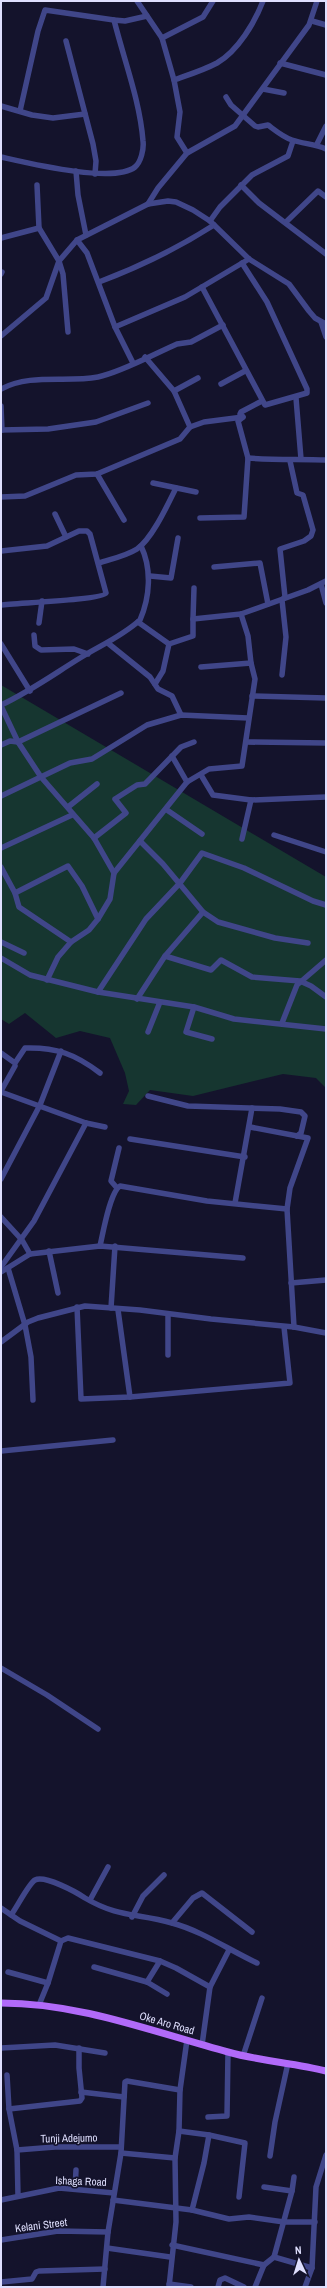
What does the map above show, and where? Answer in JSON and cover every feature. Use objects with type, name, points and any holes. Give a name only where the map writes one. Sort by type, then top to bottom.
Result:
[{"type":"main road","name":"Oke Aro Road","points":[[1,2003],[39,2005],[86,2012],[243,2056],[326,2071]]},
{"type":"street","points":[[137,1],[162,38],[174,80],[180,112],[177,137],[187,153]]},
{"type":"street","points":[[162,38],[203,17],[213,1]]},
{"type":"street","points":[[174,80],[217,63],[229,53],[245,34],[263,1]]},
{"type":"street","points":[[148,204],[158,188],[187,153],[232,129],[242,117],[312,21],[317,1]]},
{"type":"street","points":[[20,111],[44,10],[125,21],[146,16]]},
{"type":"street","points":[[1,158],[95,174],[118,172],[134,167],[140,160],[144,143],[131,83],[114,20]]},
{"type":"street","points":[[312,21],[326,25]]},
{"type":"street","points":[[66,41],[96,161],[95,174]]},
{"type":"street","points":[[280,63],[326,75]]},
{"type":"street","points":[[263,89],[284,93]]},
{"type":"street","points":[[226,97],[230,105],[242,117],[258,127],[268,125],[281,135],[293,140],[316,144],[326,149]]},
{"type":"street","points":[[1,106],[53,118],[85,114]]},
{"type":"street","points":[[316,144],[326,126]]},
{"type":"street","points":[[210,221],[241,185],[252,175],[288,156],[293,140]]},
{"type":"street","points":[[76,171],[78,195],[86,236]]},
{"type":"street","points":[[37,185],[39,228],[59,261],[63,274],[68,332]]},
{"type":"street","points":[[241,185],[259,203],[286,222],[326,254]]},
{"type":"street","points":[[286,222],[318,191],[326,197]]},
{"type":"street","points":[[1,336],[46,298],[59,261],[77,240],[116,222],[148,204],[176,202],[210,221],[249,258],[289,284],[308,312],[324,323],[326,338]]},
{"type":"street","points":[[99,282],[126,272],[185,243],[214,225]]},
{"type":"street","points":[[1,238],[39,228]]},
{"type":"street","points":[[77,240],[86,253],[99,282],[115,326],[133,363]]},
{"type":"street","points":[[115,326],[185,296],[249,258]]},
{"type":"street","points":[[202,287],[262,401],[267,406],[307,394],[307,389],[267,302],[242,263]]},
{"type":"street","points":[[1,388],[18,382],[99,377],[177,344],[191,342],[223,325]]},
{"type":"street","points":[[145,357],[174,390],[190,427]]},
{"type":"street","points":[[221,384],[246,371]]},
{"type":"street","points":[[174,390],[198,378]]},
{"type":"street","points":[[296,398],[301,459]]},
{"type":"street","points":[[243,417],[240,414],[241,412],[262,401]]},
{"type":"street","points":[[1,406],[2,430],[48,429],[96,422],[148,403]]},
{"type":"street","points":[[1,497],[25,496],[76,475],[97,474],[180,439],[190,427],[204,422],[243,417]]},
{"type":"street","points":[[200,518],[244,516],[248,458],[238,420],[243,417]]},
{"type":"street","points":[[248,458],[290,461],[301,459],[326,460]]},
{"type":"street","points":[[282,675],[286,637],[282,600],[285,597],[285,587],[280,549],[304,541],[311,536],[312,530],[303,495],[297,493],[290,461]]},
{"type":"street","points":[[97,474],[124,520]]},
{"type":"street","points":[[153,483],[196,492]]},
{"type":"street","points":[[99,563],[134,551],[141,546],[165,510],[176,488]]},
{"type":"street","points":[[55,514],[66,537]]},
{"type":"street","points":[[1,551],[42,547],[79,531],[87,531],[99,563],[106,595],[42,602],[1,604]]},
{"type":"street","points":[[150,576],[171,578],[178,538]]},
{"type":"street","points":[[114,873],[94,838],[72,815],[68,807],[41,777],[18,742],[1,705],[30,691],[88,654],[109,644],[138,622],[142,615],[150,576],[147,559],[141,546]]},
{"type":"street","points":[[214,567],[260,563],[268,604]]},
{"type":"street","points":[[193,619],[241,614],[282,600],[323,582],[326,603]]},
{"type":"street","points":[[169,644],[193,636],[194,588]]},
{"type":"street","points":[[39,623],[42,602]]},
{"type":"street","points":[[47,980],[58,957],[71,942],[89,930],[98,919],[110,899],[114,873],[167,810],[187,782],[209,769],[242,766],[255,679],[251,663],[248,636],[241,614]]},
{"type":"street","points":[[138,622],[169,644]]},
{"type":"street","points":[[34,635],[35,646],[41,650],[74,649],[88,654]]},
{"type":"street","points":[[1,644],[30,691]]},
{"type":"street","points":[[109,644],[150,677],[158,689],[172,696],[181,715]]},
{"type":"street","points":[[155,684],[163,671],[169,644]]},
{"type":"street","points":[[201,667],[251,663]]},
{"type":"street","points":[[1,745],[10,741],[18,742],[121,693]]},
{"type":"street","points":[[252,696],[326,698]]},
{"type":"street","points":[[1,796],[70,763],[92,759],[147,725],[181,715],[248,718]]},
{"type":"street","points":[[94,838],[126,813],[114,799],[138,785],[145,784],[181,747],[194,742]]},
{"type":"street","points":[[246,742],[326,743]]},
{"type":"street","points":[[172,756],[187,782]]},
{"type":"street","points":[[201,775],[213,795],[251,800],[326,797]]},
{"type":"street","points":[[68,807],[97,784]]},
{"type":"street","points":[[242,839],[251,800]]},
{"type":"street","points":[[167,810],[202,834]]},
{"type":"street","points":[[1,848],[72,815]]},
{"type":"street","points":[[274,835],[326,852]]},
{"type":"street","points":[[140,841],[180,883],[203,912],[218,922],[275,938],[308,944]]},
{"type":"street","points":[[98,992],[146,919],[180,883],[202,853],[244,868],[313,901],[326,905]]},
{"type":"street","points":[[15,892],[68,866],[82,886],[98,919]]},
{"type":"street","points":[[1,867],[15,892],[19,907],[71,942]]},
{"type":"street","points":[[1,883],[8,880]]},
{"type":"street","points":[[137,999],[165,956],[203,912]]},
{"type":"street","points":[[1,942],[24,953]]},
{"type":"street","points":[[165,956],[210,970],[221,960],[252,977],[300,981],[311,986],[326,997]]},
{"type":"street","points":[[1,958],[30,975],[98,992],[194,1007],[234,1019],[282,1023],[326,1029]]},
{"type":"street","points":[[282,1023],[300,981],[326,960]]},
{"type":"street","points":[[148,1032],[160,1002]]},
{"type":"street","points":[[194,1007],[186,1032],[212,1039]]},
{"type":"street","points":[[1,1053],[16,1063],[25,1048],[61,1051],[82,1059],[100,1073]]},
{"type":"street","points":[[1,1179],[40,1106],[61,1051]]},
{"type":"street","points":[[15,1066],[1,1091],[86,1123],[105,1127]]},
{"type":"street","points":[[148,1096],[188,1106],[280,1109],[301,1112],[305,1116],[301,1133],[297,1136]]},
{"type":"street","points":[[236,1203],[245,1157],[252,1108]]},
{"type":"street","points":[[1,1267],[22,1240],[69,1158],[86,1123]]},
{"type":"street","points":[[250,1127],[308,1138],[290,1188],[286,1209],[294,1327]]},
{"type":"street","points":[[130,1139],[245,1157]]},
{"type":"street","points":[[117,1188],[111,1181],[119,1148]]},
{"type":"street","points":[[117,1188],[128,1186],[207,1201],[286,1209]]},
{"type":"street","points":[[100,1246],[117,1188]]},
{"type":"street","points":[[1,1217],[22,1240],[30,1254]]},
{"type":"street","points":[[1,1272],[30,1254],[100,1246],[243,1258]]},
{"type":"street","points":[[111,1308],[114,1246]]},
{"type":"street","points":[[49,1251],[58,1293]]},
{"type":"street","points":[[8,1268],[25,1325],[31,1357],[33,1400]]},
{"type":"street","points":[[291,1283],[326,1280]]},
{"type":"street","points":[[77,1307],[81,1399],[130,1397],[290,1383],[284,1327]]},
{"type":"street","points":[[1,1342],[25,1325],[43,1316],[77,1307],[140,1310],[294,1327],[326,1333]]},
{"type":"street","points":[[118,1310],[130,1397]]},
{"type":"street","points":[[168,1314],[168,1355]]},
{"type":"street","points":[[1,1451],[113,1440]]},
{"type":"street","points":[[1,1668],[47,1695],[98,1729]]},
{"type":"street","points":[[90,1900],[108,1867]]},
{"type":"street","points":[[132,1916],[143,1896],[164,1875]]},
{"type":"street","points":[[12,1916],[31,1883],[38,1879],[64,1886],[112,1912],[172,1923],[200,1934],[257,1963]]},
{"type":"street","points":[[172,1923],[193,1898],[202,1893],[252,1932]]},
{"type":"street","points":[[1,1908],[12,1916],[61,1941]]},
{"type":"street","points":[[39,2005],[48,1983],[61,1941],[68,1938],[160,1962],[176,1968],[210,1987]]},
{"type":"street","points":[[202,2045],[210,1987],[229,1950]]},
{"type":"street","points":[[147,1982],[160,1962]]},
{"type":"street","points":[[94,1967],[147,1982],[167,1994]]},
{"type":"street","points":[[8,1972],[48,1983]]},
{"type":"street","points":[[243,2056],[262,1998]]},
{"type":"street","points":[[187,2040],[180,2090],[179,2131],[175,2158],[176,2222],[170,2258],[169,2286],[191,2287]]},
{"type":"street","points":[[1,2048],[54,2045],[79,2048],[105,2054]]},
{"type":"street","points":[[9,2109],[76,2102],[82,2098],[78,2068],[79,2048]]},
{"type":"street","points":[[208,2117],[226,2116],[228,2052]]},
{"type":"street","points":[[270,2156],[275,2122],[288,2063]]},
{"type":"street","points":[[7,2075],[9,2109],[17,2150],[18,2196]]},
{"type":"street","points":[[103,2287],[108,2232],[121,2150],[124,2085],[127,2080],[180,2090]]},
{"type":"street","points":[[81,2092],[124,2097]]},
{"type":"street","points":[[179,2131],[209,2135],[245,2143],[239,2197]]},
{"type":"street","points":[[192,2210],[204,2163],[209,2135]]},
{"type":"street","name":"Tunji Adejumo","points":[[17,2150],[55,2147],[121,2150],[175,2158]]},
{"type":"street","points":[[305,2287],[312,2268],[316,2188],[326,2155]]},
{"type":"street","points":[[75,2189],[76,2170]]},
{"type":"street","points":[[256,2287],[264,2265],[274,2257],[292,2191],[294,2177]]},
{"type":"street","points":[[264,2187],[292,2191]]},
{"type":"street","name":"Ishaga Road","points":[[1,2200],[59,2188],[114,2193]]},
{"type":"street","points":[[113,2200],[192,2210],[229,2219],[249,2217],[284,2222],[315,2222]]},
{"type":"street","name":"Kelani Street","points":[[1,2240],[58,2231],[108,2232]]},
{"type":"street","points":[[172,2245],[264,2265]]},
{"type":"street","points":[[107,2248],[170,2258]]},
{"type":"street","points":[[274,2257],[312,2268]]},
{"type":"street","points":[[1,2282],[32,2279],[36,2272],[39,2271],[105,2269]]},
{"type":"street","points":[[218,2287],[220,2280],[225,2278],[244,2287]]},
{"type":"green space","points":[[1,685],[326,877],[326,1088],[316,1078],[283,1074],[193,1096],[150,1090],[136,1105],[123,1104],[129,1091],[125,1073],[110,1038],[80,1031],[56,1038],[25,1013],[9,1024],[1,1019]]}]
